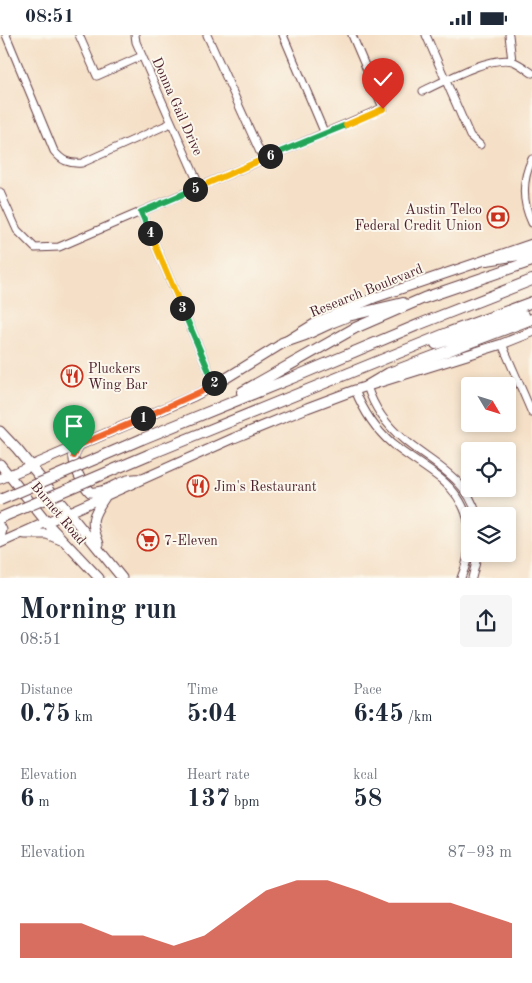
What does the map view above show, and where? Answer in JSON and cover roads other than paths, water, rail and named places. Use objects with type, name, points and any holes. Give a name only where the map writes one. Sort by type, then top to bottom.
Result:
[{"type":"highway","points":[[487,260],[532,253]]},
{"type":"highway","points":[[216,408],[355,328],[424,298],[532,261]]},
{"type":"highway","points":[[0,499],[420,324],[532,280]]},
{"type":"highway","points":[[282,343],[348,316],[424,298]]},
{"type":"highway","points":[[0,518],[148,455],[485,318],[532,302]]},
{"type":"highway","points":[[382,360],[532,313]]},
{"type":"highway","points":[[367,386],[389,373],[532,319]]},
{"type":"main road","name":"Research Boulevard","points":[[4,477],[170,407],[215,385],[319,321],[374,298],[532,244]]},
{"type":"main road","points":[[0,543],[234,438],[367,386],[502,344],[532,331]]},
{"type":"main road","name":"Burnet Road","points":[[0,431],[102,551],[122,578]]},
{"type":"main road","points":[[79,445],[74,456],[74,464],[85,487],[90,492],[97,493],[132,478],[143,479]]},
{"type":"main road","name":"Burnet Road","points":[[0,464],[4,477],[99,578]]},
{"type":"main road","points":[[102,551],[92,519],[106,496]]},
{"type":"main road","points":[[0,526],[2,530],[0,537]]},
{"type":"main road","points":[[20,535],[47,534],[64,541]]},
{"type":"street","points":[[6,35],[54,151],[65,162],[72,164],[82,163],[172,123]]},
{"type":"street","points":[[79,35],[97,76],[142,56]]},
{"type":"street","name":"Donna Gail Drive","points":[[135,35],[136,42],[200,187]]},
{"type":"street","points":[[208,35],[263,159]]},
{"type":"street","points":[[283,35],[325,134]]},
{"type":"street","points":[[0,192],[17,230],[35,248],[59,247],[383,109],[352,35]]},
{"type":"street","points":[[426,35],[470,136],[480,145]]},
{"type":"street","points":[[509,35],[512,61]]},
{"type":"street","points":[[423,91],[484,63],[496,61],[512,61],[532,73]]},
{"type":"street","points":[[532,159],[525,180],[524,195],[527,212],[532,223]]},
{"type":"street","points":[[141,212],[215,385]]},
{"type":"street","points":[[502,344],[532,413]]},
{"type":"street","points":[[367,386],[372,402],[385,421],[405,441],[453,477],[472,501],[474,507]]},
{"type":"street","points":[[354,391],[361,405],[380,432],[441,480],[461,501],[469,522],[470,541],[465,569],[461,578]]},
{"type":"street","points":[[472,578],[476,562]]},
{"type":"place","name":"Austin Telco Federal Credit Union","points":[[498,217]]},
{"type":"place","name":"Pluckers Wing Bar","points":[[72,376]]},
{"type":"place","name":"Jim's Restaurant","points":[[198,486]]},
{"type":"place","name":"7-Eleven","points":[[148,540]]}]
